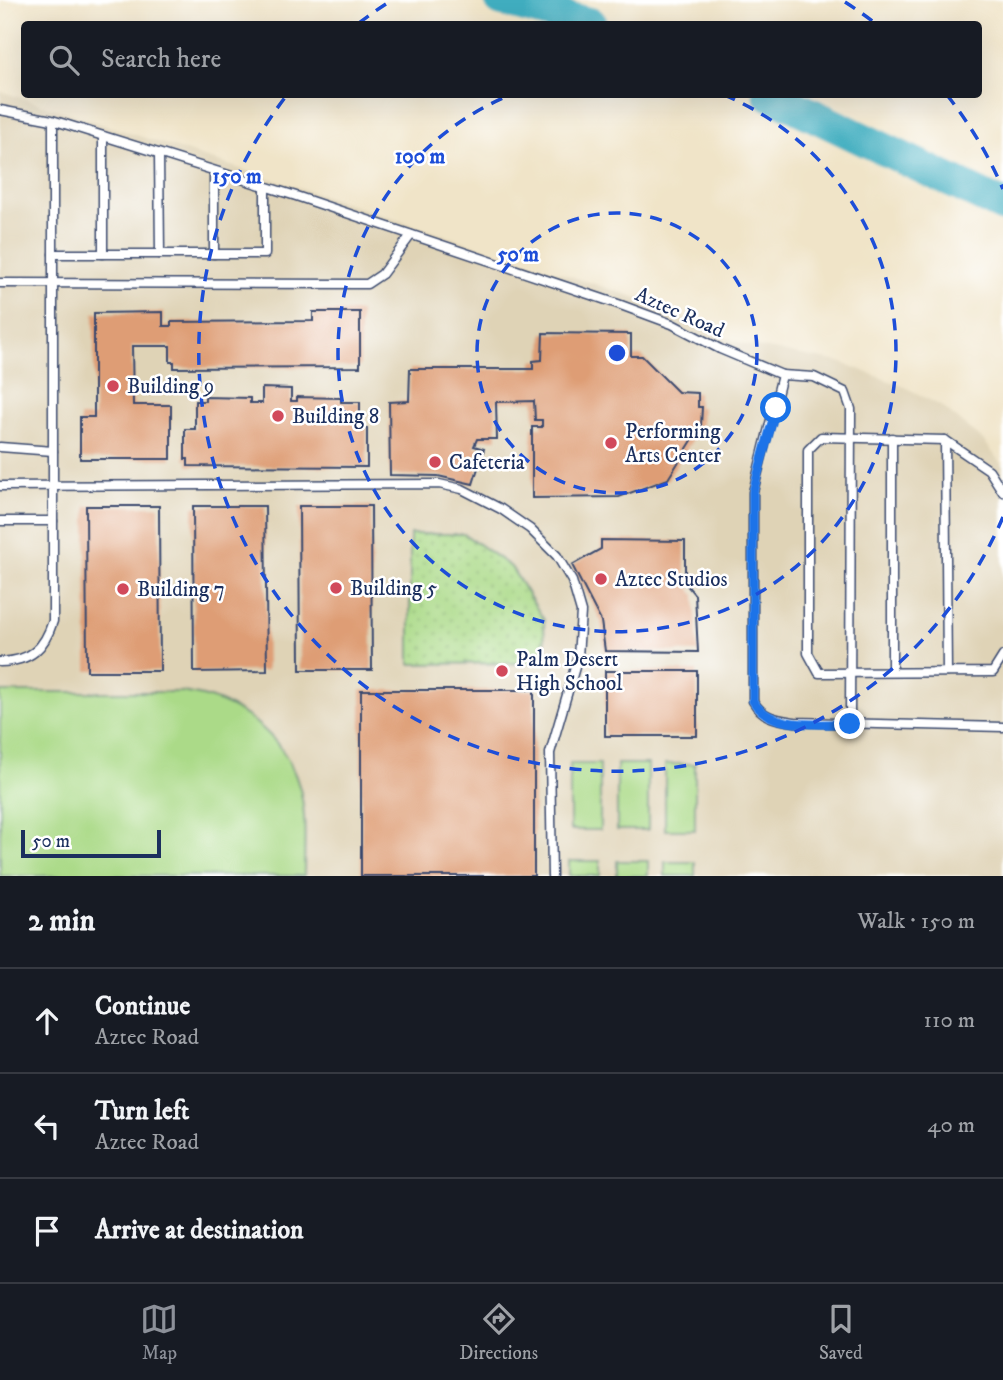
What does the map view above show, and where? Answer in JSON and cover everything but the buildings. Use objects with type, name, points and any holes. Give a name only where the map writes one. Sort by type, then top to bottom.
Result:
[{"type":"lane","name":"Aztec Road","points":[[0,110],[53,121],[265,187],[673,324],[720,349],[782,374],[814,377],[845,391],[851,410],[851,437]]},
{"type":"lane","points":[[0,662],[26,658],[38,652],[47,640],[53,621],[53,121]]},
{"type":"lane","points":[[103,136],[103,254]]},
{"type":"lane","points":[[159,154],[160,254]]},
{"type":"lane","points":[[214,171],[214,254]]},
{"type":"lane","points":[[53,254],[265,254],[265,187]]},
{"type":"lane","points":[[0,283],[367,284],[382,275],[411,235]]},
{"type":"lane","points":[[782,374],[753,492],[753,701],[759,711],[768,718],[794,723],[1003,727]]},
{"type":"lane","points":[[1003,492],[989,470],[945,440],[821,437],[808,450],[808,653],[819,673],[993,672],[1003,656]]},
{"type":"lane","points":[[850,724],[851,437]]},
{"type":"lane","points":[[892,438],[892,672]]},
{"type":"lane","points":[[945,440],[947,672]]},
{"type":"lane","points":[[0,447],[53,451]]},
{"type":"lane","points":[[0,486],[439,484],[462,489],[501,509],[530,529],[562,565],[572,581],[581,612],[578,657],[550,753],[552,876]]},
{"type":"lane","points":[[0,521],[53,521]]},
{"type":"shaded area","name":"Palm Desert High School","points":[[0,91],[662,306],[692,324],[745,345],[840,362],[905,387],[941,406],[984,441],[1003,466],[1003,876],[0,876]]},
{"type":"green space","points":[[410,534],[464,534],[511,567],[544,620],[545,663],[410,664]]},
{"type":"green space","points":[[0,692],[182,692],[221,702],[239,711],[256,722],[270,736],[293,769],[304,810],[304,876],[0,876]]},
{"type":"green space","points":[[570,764],[600,764],[600,830],[570,830]]},
{"type":"green space","points":[[617,764],[648,764],[648,830],[617,830]]},
{"type":"green space","points":[[665,764],[695,764],[695,830],[665,830]]},
{"type":"green space","points":[[569,861],[600,861],[600,876],[569,876]]},
{"type":"green space","points":[[617,861],[648,861],[648,876],[617,876]]},
{"type":"green space","points":[[665,862],[695,862],[695,876],[665,876]]},
{"type":"waterway","points":[[501,0],[580,21]]},
{"type":"waterway","points":[[777,98],[1003,206]]},
{"type":"place","name":"Building 9","points":[[113,386]]},
{"type":"place","name":"Building 8","points":[[278,416]]},
{"type":"place","name":"Performing Arts Center","points":[[611,443]]},
{"type":"place","name":"Cafeteria","points":[[435,462]]},
{"type":"place","name":"Aztec Studios","points":[[601,579]]},
{"type":"place","name":"Building 5","points":[[336,588]]},
{"type":"place","name":"Building 7","points":[[123,589]]},
{"type":"place","name":"Palm Desert High School","points":[[502,671]]},
{"type":"route","points":[[776,408],[753,492],[753,701],[759,711],[768,718],[794,723],[850,724]]}]
